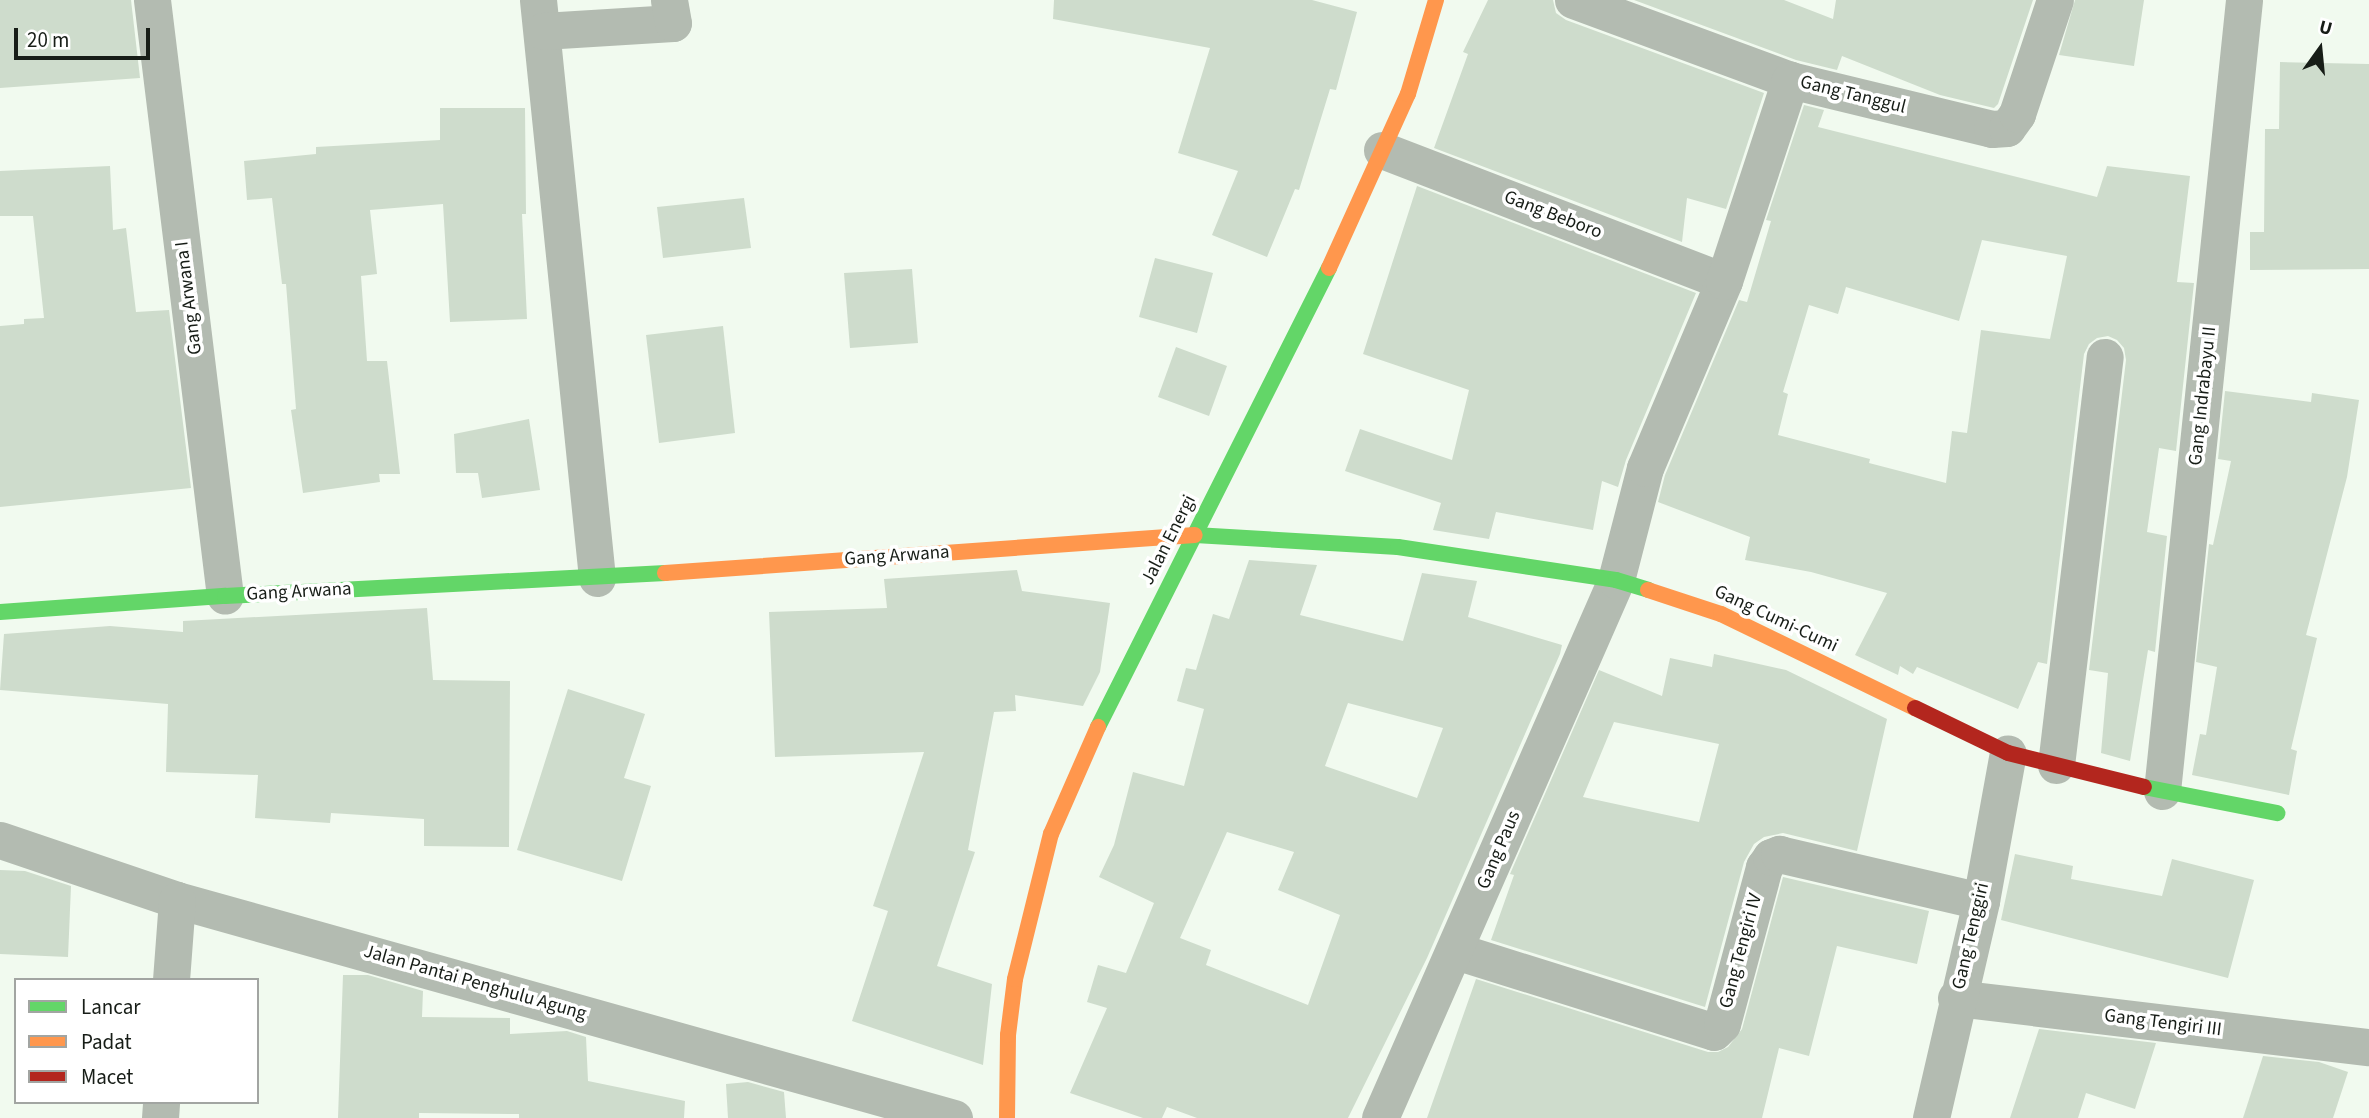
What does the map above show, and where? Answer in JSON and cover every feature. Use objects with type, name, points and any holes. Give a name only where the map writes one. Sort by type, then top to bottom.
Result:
[{"type":"main road","name":"Jalan Energi","points":[[1007,1118],[1008,1035],[1016,979],[1051,834],[1111,697],[1196,535],[1338,251],[1408,94],[1436,0]]},
{"type":"main road","name":"Gang Arwana","points":[[0,612],[225,596],[597,578],[1196,535]]},
{"type":"main road","name":"Gang Cumi-Cumi","points":[[1196,535],[1398,547],[1616,580],[1721,614],[2008,753],[2162,791],[2277,813]]},
{"type":"street","name":"Gang Arwana I","points":[[152,0],[225,596]]},
{"type":"street","points":[[597,578],[541,15],[673,23],[669,0]]},
{"type":"street","name":"Gang Tanggul","points":[[1573,0],[1790,80],[1992,129],[2007,128],[2017,114],[2055,0]]},
{"type":"street","name":"Gang Indrabayu II","points":[[2162,791],[2244,0]]},
{"type":"street","name":"Gang Paus","points":[[1380,1118],[1456,951],[1616,580],[1645,468],[1724,281],[1790,80]]},
{"type":"street","name":"Gang Beboro","points":[[1382,150],[1724,281]]},
{"type":"street","points":[[2056,765],[2105,357]]},
{"type":"street","name":"Gang Tenggiri","points":[[1931,1118],[1980,901],[2008,753]]},
{"type":"street","name":"Jalan Pantai Penghulu Agung","points":[[0,839],[177,900],[954,1118]]},
{"type":"street","name":"Gang Tengiri IV","points":[[1456,951],[1714,1032],[1722,1024],[1764,867],[1771,857],[1779,854],[1980,901]]},
{"type":"street","points":[[171,978],[177,900]]},
{"type":"street","name":"Gang Tengiri III","points":[[1956,998],[2369,1047]]},
{"type":"building","points":[[0,0],[131,0],[140,78],[0,88]]},
{"type":"building","points":[[1054,0],[1312,0],[1357,12],[1336,90],[1330,89],[1299,190],[1295,189],[1267,257],[1212,235],[1238,171],[1178,153],[1210,48],[1053,19]]},
{"type":"building","points":[[1488,0],[1553,0],[1556,13],[1566,20],[1764,93],[1726,209],[1687,198],[1682,242],[1434,148],[1468,54],[1463,52]]},
{"type":"building","points":[[1634,0],[1784,0],[1833,19],[1836,0],[2033,0],[1998,104],[1994,108],[1940,95],[1842,56],[1837,70],[1796,60]]},
{"type":"building","points":[[2075,0],[2144,0],[2134,66],[2059,55]]},
{"type":"building","points":[[2280,62],[2369,64],[2369,269],[2250,270],[2250,232],[2264,232],[2265,129],[2279,129]]},
{"type":"building","points":[[1804,105],[1824,110],[1818,127],[2097,197],[2107,166],[2190,176],[2177,282],[2194,283],[2176,451],[2159,448],[2147,532],[2167,536],[2155,652],[2148,650],[2130,761],[2101,753],[2108,673],[2089,670],[2126,360],[2124,348],[2117,340],[2108,336],[2097,338],[2089,344],[2084,354],[2047,664],[2038,662],[2018,709],[1917,667],[1913,674],[1900,666],[1898,675],[1855,655],[1887,593],[1811,572],[1745,560],[1750,537],[1658,502],[1665,475],[1739,300],[1747,302],[1771,221],[1766,220]],"holes":[[[1982,240],[2067,256],[2050,339],[1981,330],[1967,433],[1952,431],[1946,483],[1869,463],[1870,459],[1778,435],[1788,394],[1783,392],[1809,305],[1838,314],[1846,287],[1959,321]]]},
{"type":"building","points":[[440,108],[525,108],[526,214],[522,214],[527,319],[450,322],[443,204],[370,210],[377,274],[361,276],[367,361],[387,361],[400,474],[379,474],[380,482],[303,493],[291,410],[296,409],[286,284],[282,284],[272,198],[247,200],[244,161],[316,154],[316,147],[440,140]]},
{"type":"building","points":[[110,166],[113,230],[126,228],[136,312],[169,310],[191,488],[0,507],[0,326],[24,324],[24,319],[44,318],[33,216],[0,216],[0,171]]},
{"type":"building","points":[[1417,186],[1696,293],[1626,460],[1618,487],[1602,481],[1593,530],[1496,512],[1489,539],[1433,530],[1441,503],[1345,471],[1360,429],[1452,460],[1469,390],[1363,354]]},
{"type":"building","points":[[744,198],[751,248],[663,258],[657,207]]},
{"type":"building","points":[[1155,258],[1213,273],[1197,333],[1139,317]]},
{"type":"building","points":[[912,269],[918,343],[850,348],[844,273]]},
{"type":"building","points":[[723,326],[735,433],[659,443],[646,335]]},
{"type":"building","points":[[1176,347],[1227,366],[1209,416],[1158,397]]},
{"type":"building","points":[[2225,391],[2311,402],[2312,393],[2359,400],[2347,477],[2306,635],[2317,638],[2291,749],[2297,751],[2289,795],[2192,775],[2200,734],[2206,735],[2217,667],[2196,662],[2209,544],[2213,545],[2231,461],[2218,459]]},
{"type":"building","points":[[529,419],[540,490],[482,498],[478,473],[456,473],[454,434]]},
{"type":"building","points":[[1249,560],[1317,565],[1300,615],[1403,641],[1422,573],[1477,581],[1468,617],[1562,645],[1427,958],[1348,1118],[1197,1118],[1167,1107],[1162,1118],[1143,1118],[1070,1093],[1107,1008],[1087,1002],[1098,965],[1126,973],[1154,903],[1099,877],[1114,845],[1133,772],[1184,786],[1204,709],[1177,701],[1186,668],[1196,670],[1213,614],[1229,619]],"holes":[[[1348,703],[1443,728],[1417,798],[1325,766]],[[1227,832],[1294,852],[1278,890],[1340,915],[1308,1005],[1206,965],[1211,950],[1180,938]]]},
{"type":"building","points":[[1017,570],[1022,591],[1110,603],[1100,672],[1083,706],[1015,695],[1016,711],[994,712],[968,850],[975,852],[937,966],[992,984],[983,1065],[852,1021],[888,911],[873,906],[924,752],[775,757],[769,612],[887,608],[884,579]]},
{"type":"building","points":[[427,608],[433,680],[510,681],[509,847],[424,846],[424,819],[331,813],[330,823],[255,818],[258,775],[166,772],[168,704],[0,690],[4,634],[110,626],[183,632],[183,621]]},
{"type":"building","points":[[1714,654],[1786,670],[1887,719],[1857,851],[1783,833],[1764,837],[1754,844],[1744,862],[1705,1007],[1491,940],[1514,875],[1510,874],[1599,670],[1662,696],[1670,658],[1712,667]],"holes":[[[1614,722],[1719,744],[1699,822],[1583,797]]]},
{"type":"building","points":[[568,689],[645,714],[624,778],[651,786],[622,881],[517,850]]},
{"type":"building","points":[[2015,854],[2073,866],[2071,879],[2162,896],[2172,859],[2254,880],[2228,978],[2001,920]]},
{"type":"building","points":[[0,870],[25,871],[71,886],[68,957],[0,954]]},
{"type":"building","points":[[1783,877],[1929,911],[1917,964],[1837,946],[1809,1056],[1779,1048],[1762,1118],[1427,1118],[1476,979],[1708,1052],[1718,1052],[1728,1047],[1742,1029]]},
{"type":"building","points":[[343,975],[368,975],[423,991],[422,1017],[510,1018],[510,1034],[567,1031],[586,1037],[588,1081],[685,1101],[684,1118],[519,1118],[519,1114],[419,1113],[419,1118],[338,1118]]},
{"type":"building","points":[[2039,1029],[2156,1043],[2135,1109],[2086,1093],[2078,1118],[2010,1118]]},
{"type":"building","points":[[2263,1056],[2319,1062],[2348,1072],[2333,1118],[2243,1118]]},
{"type":"building","points":[[748,1082],[784,1092],[786,1118],[728,1118],[726,1084]]},
{"type":"traffic: fast","points":[[1098,727],[1329,268]]},
{"type":"traffic: fast","points":[[1195,535],[1398,547],[1616,580],[1648,590]]},
{"type":"traffic: fast","points":[[0,612],[225,596],[665,573]]},
{"type":"traffic: fast","points":[[2144,787],[2277,813]]},
{"type":"traffic: slow","points":[[1329,268],[1408,94],[1436,0]]},
{"type":"traffic: slow","points":[[665,573],[1195,535]]},
{"type":"traffic: slow","points":[[1648,590],[1721,614],[1915,708]]},
{"type":"traffic: slow","points":[[1007,1118],[1008,1035],[1015,979],[1051,834],[1098,727]]},
{"type":"traffic: jam","points":[[1915,708],[2008,753],[2144,787]]}]
